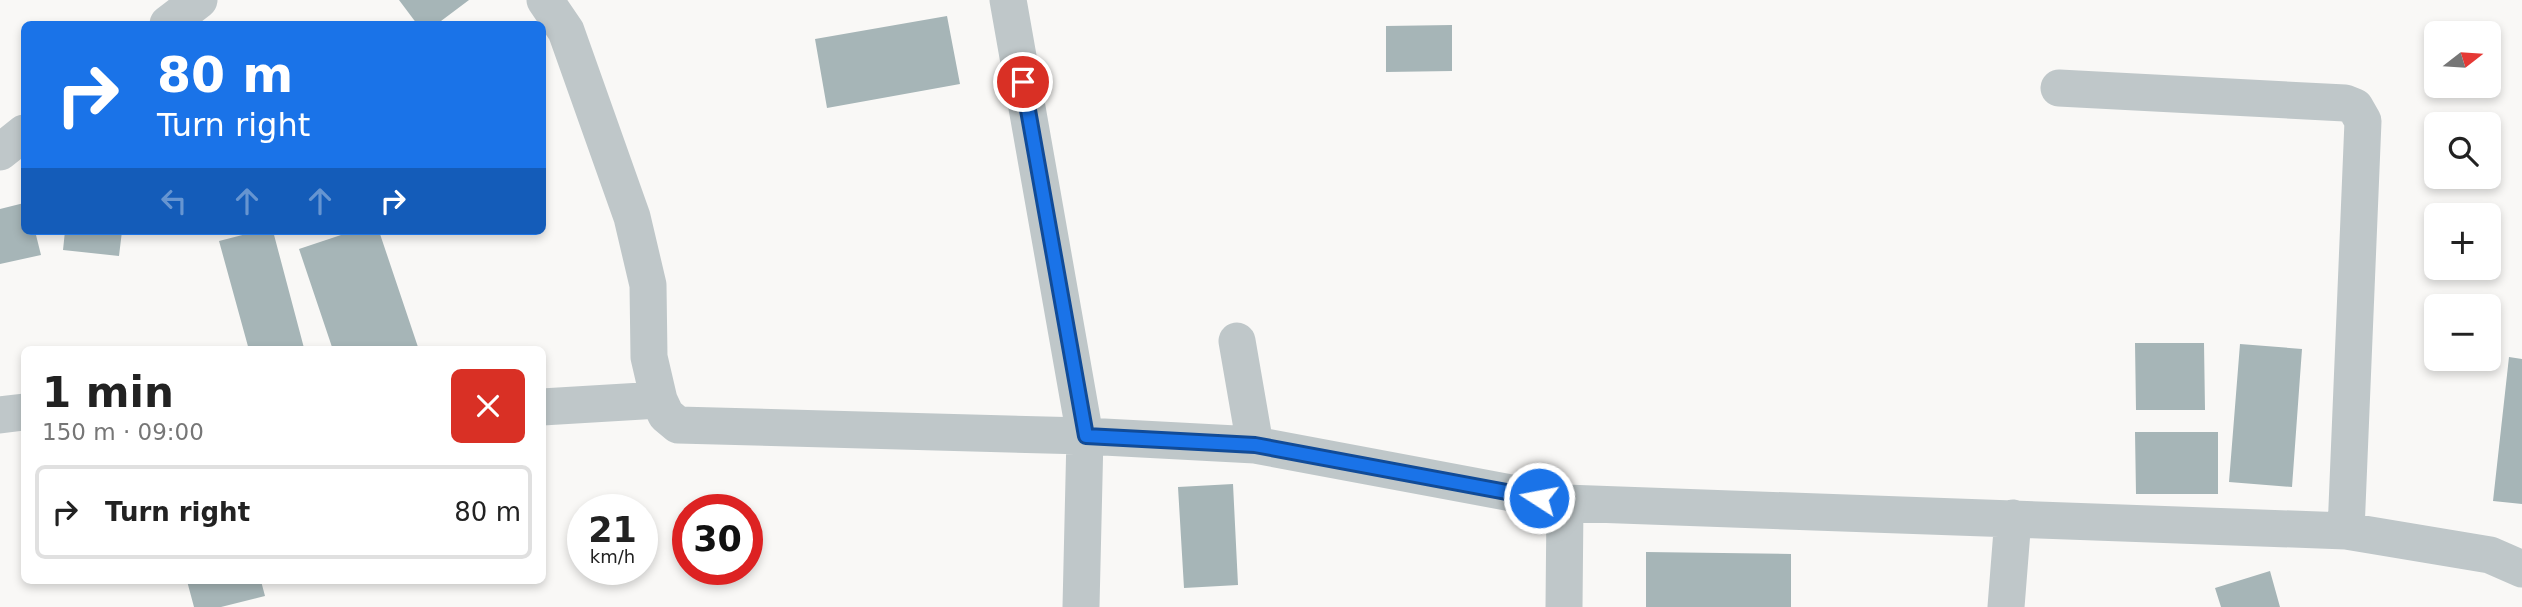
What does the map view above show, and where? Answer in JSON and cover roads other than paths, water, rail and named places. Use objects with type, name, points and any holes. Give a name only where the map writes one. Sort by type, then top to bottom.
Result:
[{"type":"street","points":[[172,21],[199,0]]},
{"type":"street","points":[[545,0],[566,30],[632,217],[648,285],[649,357],[659,400],[666,415],[678,425],[1086,436],[1255,445],[1565,503],[2346,531],[2490,555],[2520,575]]},
{"type":"street","points":[[1008,0],[1086,436],[1081,607]]},
{"type":"street","points":[[2059,88],[2345,103],[2355,107],[2363,121],[2346,531]]},
{"type":"street","points":[[0,152],[21,136]]},
{"type":"street","points":[[1237,341],[1255,445]]},
{"type":"street","points":[[546,407],[659,400]]},
{"type":"street","points":[[0,415],[21,412]]},
{"type":"street","points":[[1564,607],[1565,503]]},
{"type":"street","points":[[2006,607],[2013,518]]}]
